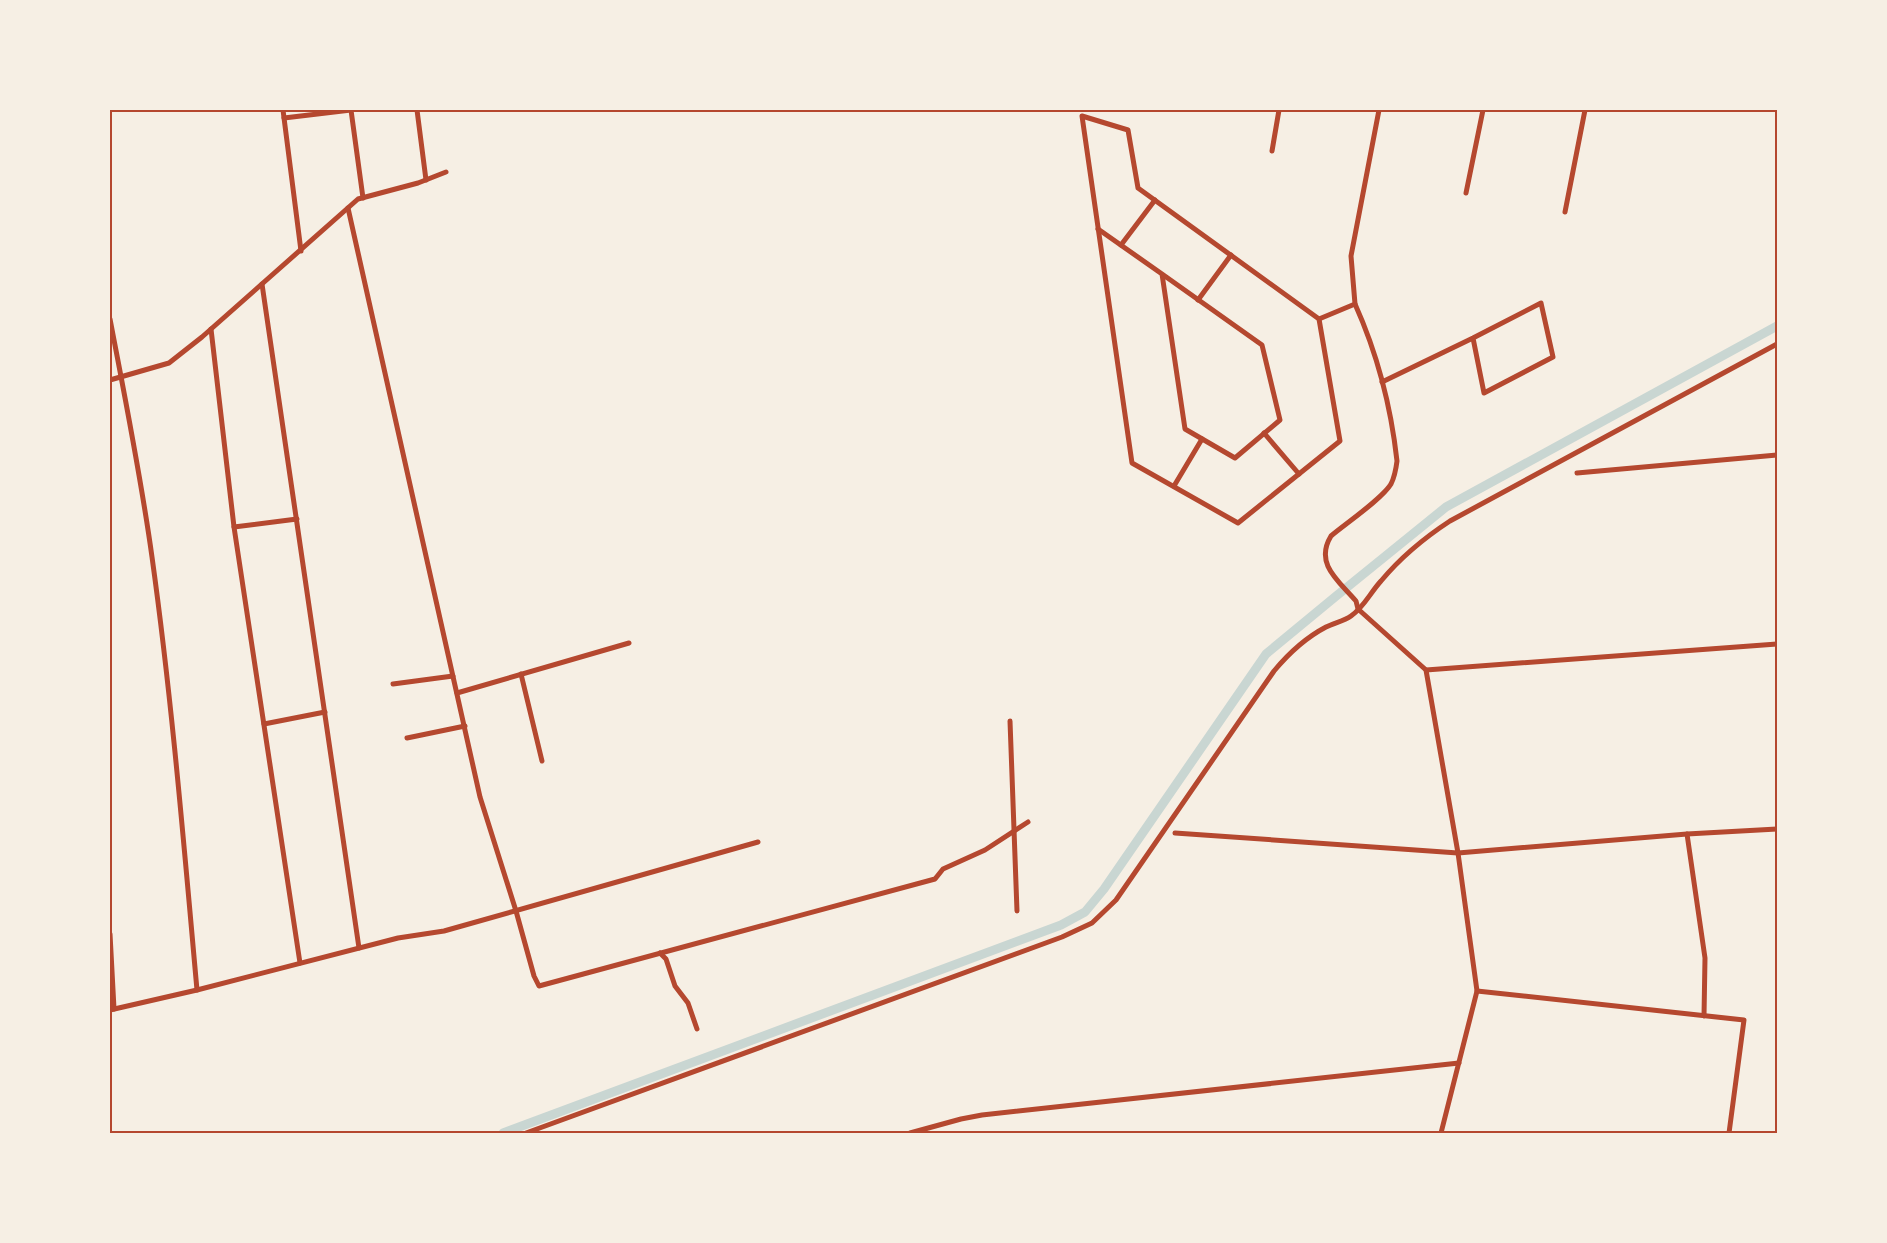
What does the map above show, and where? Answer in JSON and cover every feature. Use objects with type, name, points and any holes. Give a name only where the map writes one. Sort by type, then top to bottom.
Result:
[{"type":"street","points":[[283,110],[301,251]]},
{"type":"street","points":[[284,118],[351,110],[363,198]]},
{"type":"street","points":[[417,110],[426,180]]},
{"type":"street","points":[[1272,151],[1280,110]]},
{"type":"street","points":[[1380,110],[1351,256],[1355,304],[1370,342],[1382,382],[1397,461],[1395,474],[1390,485],[1381,495],[1331,536],[1326,544],[1324,553],[1325,562],[1356,601],[1358,609],[1426,670],[1458,853],[1477,991],[1441,1133]]},
{"type":"street","points":[[1466,193],[1482,110]]},
{"type":"street","points":[[1565,212],[1586,110]]},
{"type":"street","points":[[1082,116],[1128,130],[1138,188],[1155,200],[1319,319],[1340,441],[1238,523],[1132,463],[1082,116]]},
{"type":"street","points":[[110,380],[169,364],[301,251],[358,199],[426,180],[446,172]]},
{"type":"street","points":[[1121,245],[1155,200]]},
{"type":"street","points":[[348,208],[480,797],[516,911],[534,976],[539,986],[935,879],[943,869],[985,850],[1028,822]]},
{"type":"street","points":[[1098,229],[1121,245],[1162,274],[1198,300],[1262,345],[1280,420],[1235,458],[1185,429],[1162,274]]},
{"type":"street","points":[[1198,300],[1231,255]]},
{"type":"street","points":[[262,284],[359,948]]},
{"type":"street","points":[[1382,382],[1541,303],[1553,357],[1484,393],[1473,338]]},
{"type":"street","points":[[1319,319],[1355,304]]},
{"type":"street","points":[[110,319],[130,414],[152,557],[171,707],[197,990]]},
{"type":"street","points":[[211,329],[234,527],[300,963]]},
{"type":"street","points":[[526,1133],[1070,934],[1092,923],[1116,900],[1285,657],[1312,634],[1350,617],[1367,602],[1380,582],[1398,562],[1431,534],[1450,521],[1777,344]]},
{"type":"street","points":[[1264,434],[1299,474]]},
{"type":"street","points":[[1174,486],[1202,439]]},
{"type":"street","points":[[1577,474],[1777,455]]},
{"type":"street","points":[[234,527],[297,519]]},
{"type":"street","points":[[457,692],[629,642]]},
{"type":"street","points":[[1426,670],[1777,644]]},
{"type":"street","points":[[521,674],[542,761]]},
{"type":"street","points":[[393,684],[453,676]]},
{"type":"street","points":[[264,724],[325,712]]},
{"type":"street","points":[[1010,721],[1017,912]]},
{"type":"street","points":[[406,738],[465,726]]},
{"type":"street","points":[[1175,833],[1458,853],[1687,834],[1777,830]]},
{"type":"street","points":[[1687,834],[1705,958],[1704,1016]]},
{"type":"street","points":[[110,934],[112,1009],[197,990],[398,938],[444,931],[758,842]]},
{"type":"street","points":[[660,953],[666,959],[675,986],[688,1003],[697,1029]]},
{"type":"street","points":[[1477,991],[1744,1020],[1729,1133]]},
{"type":"street","points":[[910,1133],[982,1115],[1459,1063]]},
{"type":"waterway","points":[[503,1133],[1061,925],[1085,912],[1104,889],[1266,654],[1446,507],[1777,326]]}]
